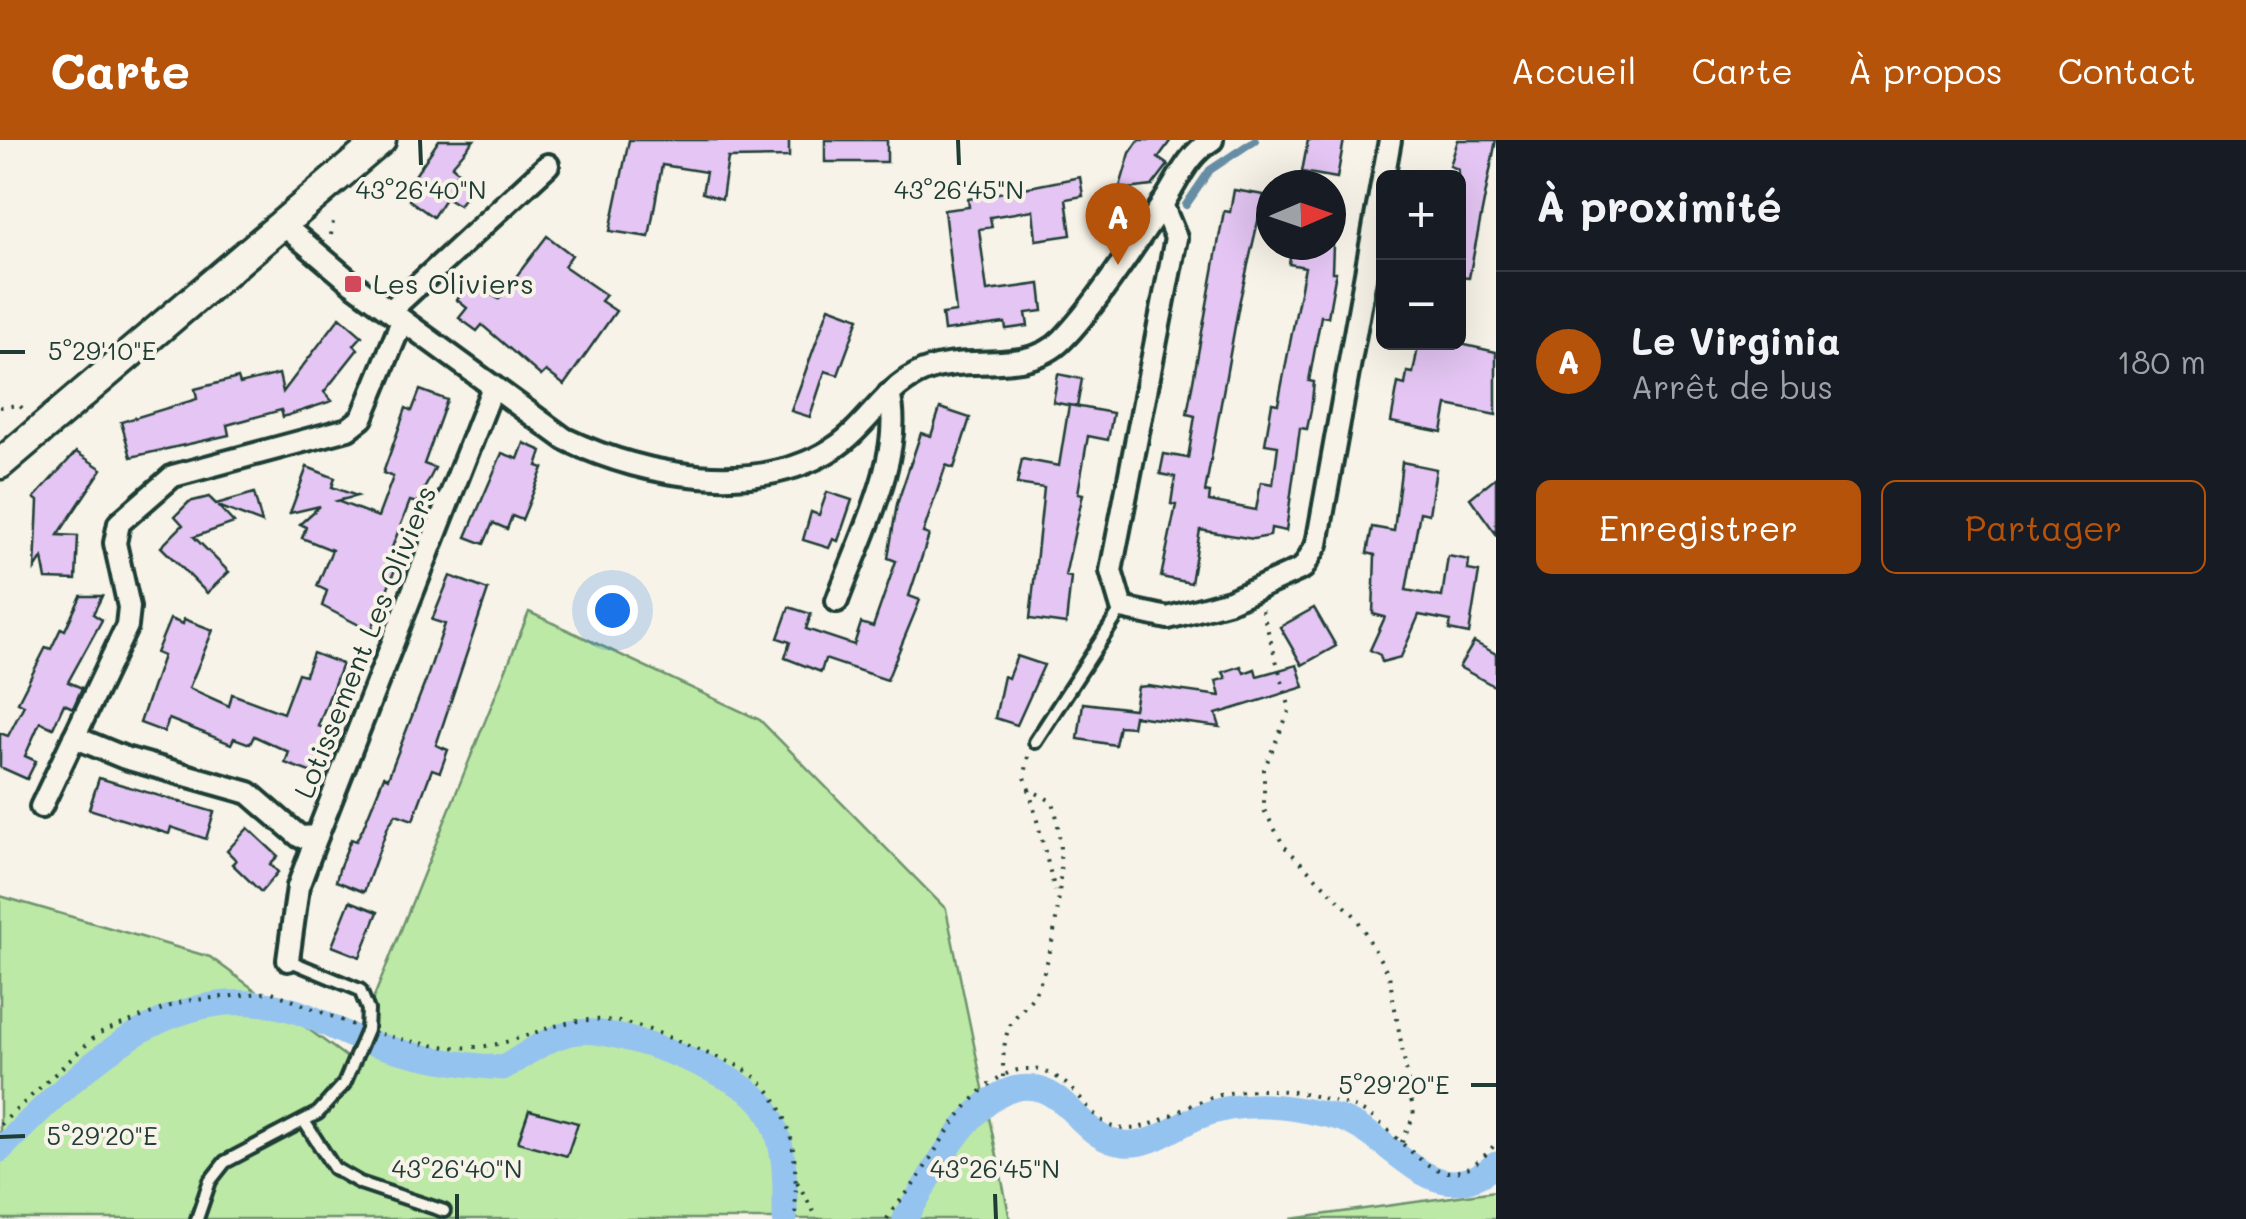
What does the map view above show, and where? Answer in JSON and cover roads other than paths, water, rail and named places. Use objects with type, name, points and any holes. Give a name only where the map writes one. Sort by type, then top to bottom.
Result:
[{"type":"street","points":[[0,464],[382,140]]},
{"type":"street","points":[[281,224],[396,316],[564,439],[598,455],[652,470],[739,477],[797,466],[836,447],[905,378],[936,366],[1018,362],[1061,342],[1162,204],[1195,150],[1212,140]]},
{"type":"street","points":[[1162,204],[1176,238],[1110,570],[1122,608],[1168,618],[1256,590],[1303,568],[1317,544],[1390,140]]},
{"type":"street","points":[[42,807],[127,626],[129,607],[115,543],[119,523],[173,476],[348,429],[362,418],[396,316],[548,165]]},
{"type":"street","name":"Lotissement Les Oliviers","points":[[74,737],[125,758],[249,793],[300,837],[317,836],[493,387]]},
{"type":"street","points":[[837,601],[889,456],[896,419],[889,394]]},
{"type":"street","points":[[288,960],[298,887],[317,836]]},
{"type":"lane","points":[[1035,742],[1122,608]]},
{"type":"lane","points":[[198,1219],[210,1180],[225,1162],[318,1113],[344,1084],[362,1048],[368,1010],[360,990],[288,960]]},
{"type":"lane","points":[[304,1121],[334,1168],[360,1183],[444,1212]]},
{"type":"waterway","points":[[1186,205],[1210,170],[1255,140]]},
{"type":"waterway","points":[[0,1150],[61,1091],[129,1038],[166,1018],[206,1006],[248,1003],[292,1010],[353,1037],[396,1050],[503,1068],[558,1037],[596,1032],[679,1056],[754,1095],[766,1108],[778,1135],[785,1219]]},
{"type":"waterway","points":[[905,1219],[966,1124],[1009,1090],[1032,1088],[1057,1098],[1104,1138],[1124,1144],[1155,1139],[1218,1111],[1268,1106],[1318,1113],[1356,1126],[1432,1177],[1452,1182],[1473,1178],[1496,1164]]},
{"type":"place","name":"Le Virginia","points":[[1118,265]]},
{"type":"place","name":"Les Oliviers","points":[[353,284]]}]
